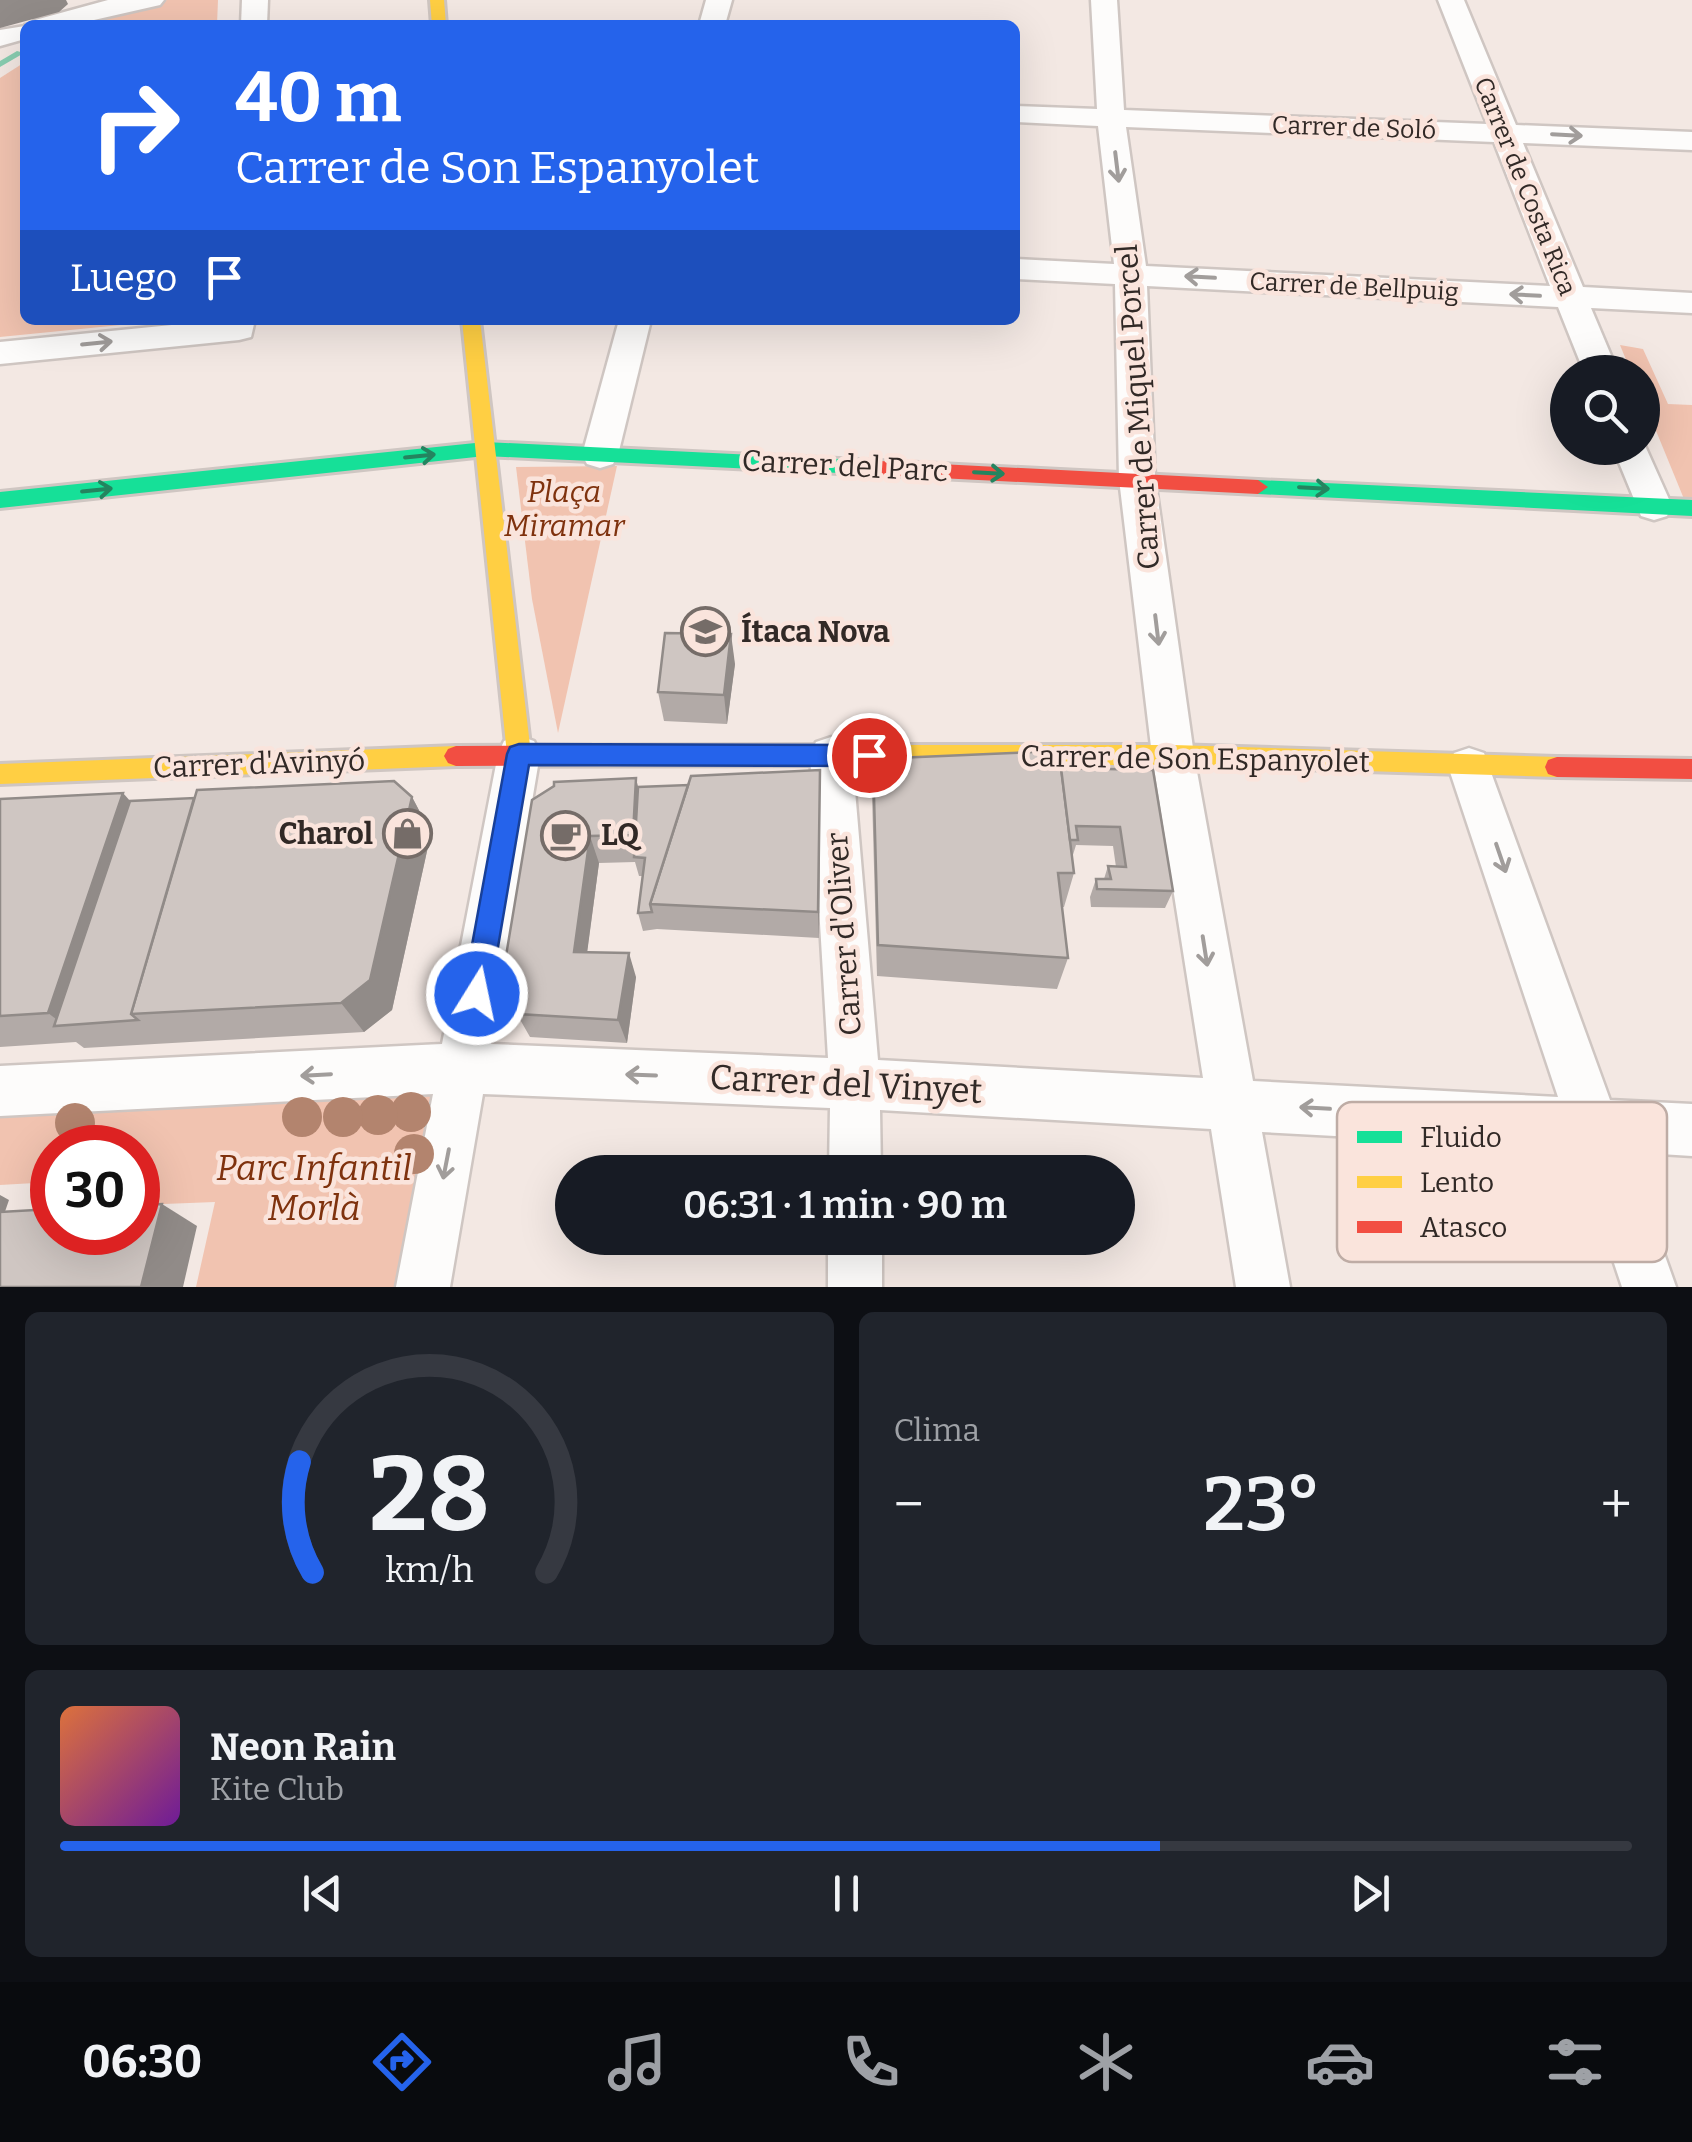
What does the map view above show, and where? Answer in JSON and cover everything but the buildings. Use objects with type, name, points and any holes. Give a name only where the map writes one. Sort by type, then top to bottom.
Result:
[{"type":"street","points":[[56,20],[91,5],[151,0]]},
{"type":"street","name":"Carrer de Miquel Porcel","points":[[1104,0],[1111,118],[1131,274],[1138,480],[1173,755],[1263,1287]]},
{"type":"street","name":"Carrer de Costa Rica","points":[[1451,0],[1594,355]]},
{"type":"street","name":"Carrer de Soló","points":[[1020,114],[1692,141]]},
{"type":"street","name":"Carrer de Bellpuig","points":[[1020,269],[1692,303]]},
{"type":"street","points":[[0,353],[231,325]]},
{"type":"street","points":[[423,1287],[519,754],[472,325]]},
{"type":"street","points":[[600,455],[634,325]]},
{"type":"street","name":"Carrer del Parc","points":[[0,500],[485,450],[1692,508]]},
{"type":"street","points":[[1638,465],[1654,506]]},
{"type":"street","name":"Carrer de Son Espanyolet","points":[[519,754],[1173,755],[1469,766],[1692,769]]},
{"type":"street","name":"Carrer d'Avinyó","points":[[0,774],[519,754]]},
{"type":"street","name":"Carrer d'Oliver","points":[[831,755],[854,1084],[854,1155]]},
{"type":"street","points":[[1469,766],[1586,1102]]},
{"type":"street","name":"Carrer del Vinyet","points":[[0,1091],[464,1068],[1337,1110]]},
{"type":"street","name":"Carrer del Vinyet","points":[[1667,1128],[1692,1130]]},
{"type":"street","points":[[854,1255],[854,1287]]},
{"type":"street","points":[[1641,1262],[1650,1287]]},
{"type":"green space","points":[[167,0],[218,0],[217,20],[97,20]]},
{"type":"green space","points":[[20,65],[20,325],[121,325],[0,337],[0,78]]},
{"type":"green space","points":[[1620,345],[1643,349],[1646,355],[1624,355]]},
{"type":"green space","points":[[1660,386],[1668,404],[1692,405],[1692,500],[1684,499],[1660,440]]},
{"type":"green space","name":"Plaça Miramar","points":[[617,466],[558,733],[532,599],[516,467]]},
{"type":"green space","name":"Parc Infantil Morlà","points":[[452,1083],[418,1287],[196,1287],[215,1202],[160,1204],[160,1125],[30,1125],[30,1183],[0,1185],[0,1103]]},
{"type":"waterway","points":[[0,65],[20,53]]},
{"type":"traffic: fast","points":[[0,500],[485,449],[880,468]]},
{"type":"traffic: fast","points":[[1258,487],[1692,508]]},
{"type":"traffic: slow","points":[[437,0],[439,20]]},
{"type":"traffic: slow","points":[[472,325],[519,754]]},
{"type":"traffic: slow","points":[[861,755],[1173,755],[1557,767]]},
{"type":"traffic: slow","points":[[0,774],[456,756]]},
{"type":"traffic: jam","points":[[880,468],[1258,487]]},
{"type":"traffic: jam","points":[[456,756],[861,755]]},
{"type":"traffic: jam","points":[[1557,767],[1692,769]]},
{"type":"place","name":"Ítaca Nova","points":[[706,632]]},
{"type":"place","name":"Charol","points":[[408,834]]},
{"type":"place","name":"LQ","points":[[566,835]]},
{"type":"route","points":[[477,994],[519,754],[869,755]]}]
